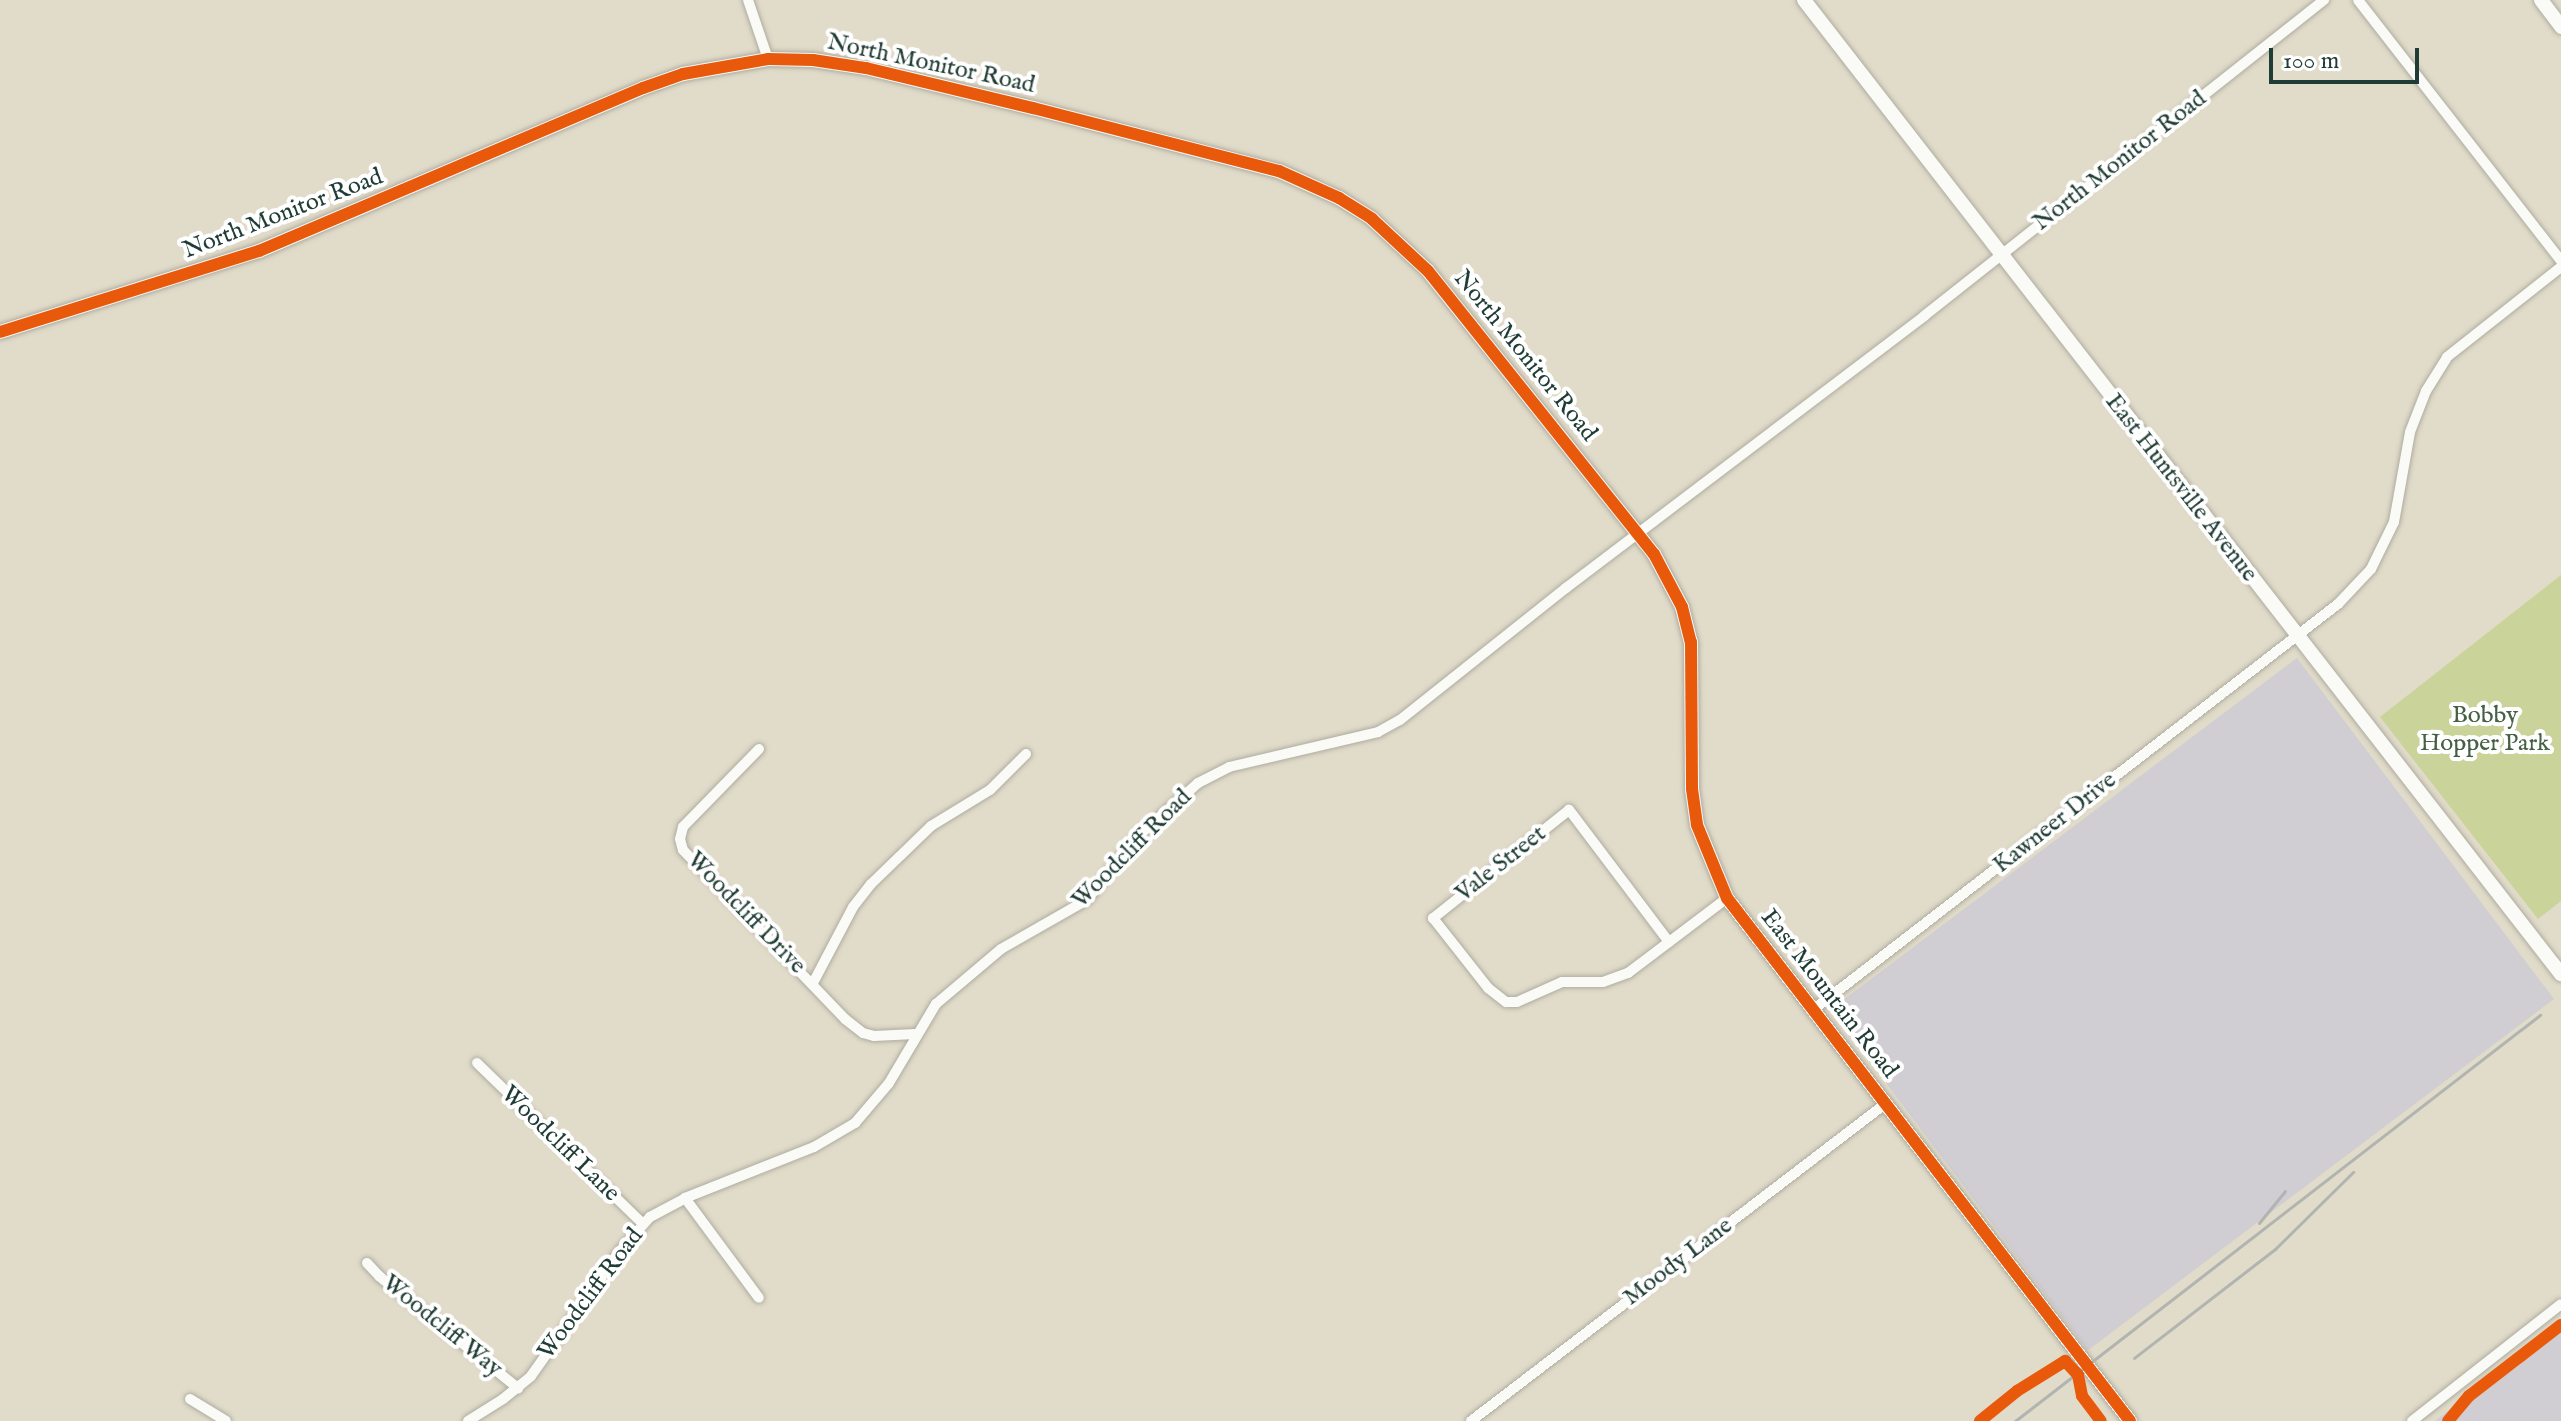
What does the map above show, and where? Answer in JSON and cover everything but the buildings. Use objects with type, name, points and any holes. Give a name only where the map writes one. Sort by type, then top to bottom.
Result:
[{"type":"street","points":[[748,0],[768,59]]},
{"type":"street","name":"East Huntsville Avenue","points":[[1804,0],[2561,974]]},
{"type":"street","name":"North Monitor Road","points":[[0,332],[259,251],[643,88],[683,74],[768,59],[813,60],[866,68],[1279,171],[1339,198],[1372,219],[1428,271],[1641,534],[2324,0]]},
{"type":"street","points":[[2358,0],[2561,261]]},
{"type":"street","points":[[2541,0],[2561,27]]},
{"type":"street","name":"Kawneer Drive","points":[[1813,1010],[2338,604],[2371,569],[2394,522],[2410,432],[2426,391],[2447,357],[2561,267]]},
{"type":"street","name":"East Mountain Road","points":[[1641,534],[1682,607],[1691,642],[1692,789],[1697,825],[1727,898],[2130,1421]]},
{"type":"street","name":"Woodcliff Road","points":[[468,1421],[518,1388],[643,1224],[685,1198],[814,1147],[843,1132],[871,1106],[889,1083],[915,1034],[936,1004],[982,963],[1087,900],[1136,838],[1198,783],[1240,763],[1378,732],[1400,720],[1566,588],[1641,534]]},
{"type":"street","name":"Woodcliff Drive","points":[[759,749],[690,818],[680,839],[691,861],[863,1033],[874,1036],[915,1034]]},
{"type":"street","points":[[813,983],[853,907],[871,884],[931,826],[990,790],[1026,754]]},
{"type":"street","name":"Vale Street","points":[[1569,810],[1669,942],[1615,979],[1562,982],[1517,1002],[1506,1002],[1488,988],[1433,918],[1569,810]]},
{"type":"street","points":[[1669,942],[1727,898]]},
{"type":"street","name":"Woodcliff Lane","points":[[477,1063],[643,1224]]},
{"type":"street","name":"Moody Lane","points":[[1471,1421],[1885,1104]]},
{"type":"street","points":[[685,1198],[759,1298]]},
{"type":"street","name":"Woodcliff Way","points":[[367,1263],[518,1388]]},
{"type":"street","points":[[2412,1421],[2561,1304]]},
{"type":"street","points":[[190,1399],[226,1421]]},
{"type":"shaded area","points":[[2297,658],[2554,999],[2088,1350],[1831,1009]]},
{"type":"shaded area","points":[[2561,1324],[2561,1421],[2435,1421]]},
{"type":"green space","name":"Bobby Hopper Park","points":[[2561,575],[2561,901],[2538,919],[2380,717]]},
{"type":"railway","points":[[2015,1421],[2540,1015]]},
{"type":"railway","points":[[2134,1358],[2275,1249],[2353,1172]]},
{"type":"railway","points":[[2259,1223],[2285,1191]]},
{"type":"cycle path","points":[[0,332],[259,251],[643,88],[683,74],[768,59],[813,60],[866,68],[1033,108],[1279,171],[1339,198],[1372,219],[1428,271],[1654,554],[1682,607],[1691,642],[1692,789],[1697,825],[1727,898],[2130,1421]]},
{"type":"cycle path","points":[[2448,1421],[2469,1396],[2561,1325]]},
{"type":"cycle path","points":[[1980,1421],[2017,1391],[2065,1361],[2078,1375],[2082,1396],[2101,1421]]}]
